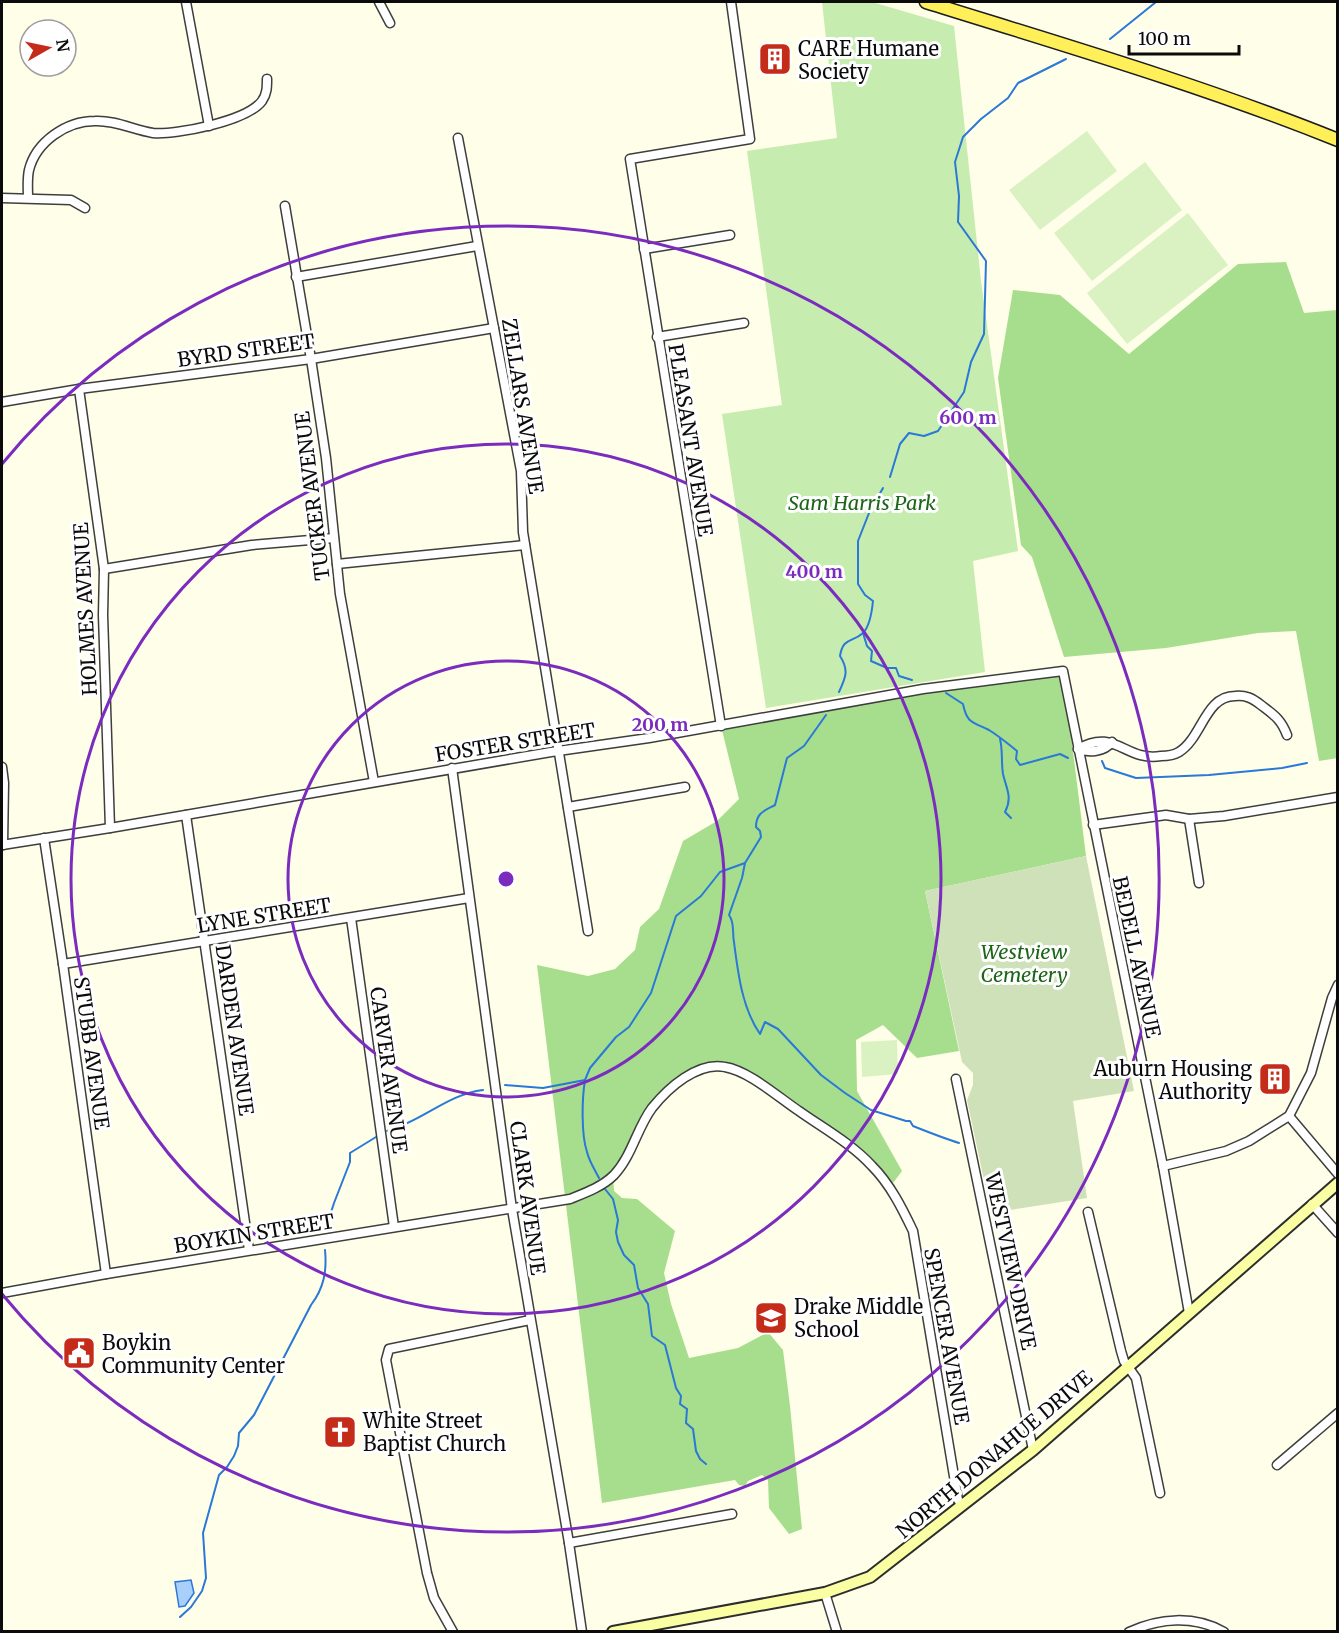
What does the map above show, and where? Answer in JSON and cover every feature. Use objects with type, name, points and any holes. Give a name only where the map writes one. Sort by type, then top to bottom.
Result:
[{"type":"main road","points":[[926,2],[1166,78],[1255,108],[1338,140]]},
{"type":"street","points":[[186,2],[209,126]]},
{"type":"street","points":[[379,2],[390,23]]},
{"type":"street","name":"PLEASANT AVENUE","points":[[721,726],[630,159],[750,139],[731,2]]},
{"type":"street","points":[[28,198],[28,172],[33,159],[45,142],[60,130],[94,121],[153,133],[172,133],[209,126],[245,114],[261,102],[267,89],[267,79]]},
{"type":"street","name":"ZELLARS AVENUE","points":[[458,138],[520,471],[525,544],[588,931]]},
{"type":"street","points":[[2,198],[71,200],[85,208]]},
{"type":"street","name":"TUCKER AVENUE","points":[[285,206],[326,458],[340,594],[374,782]]},
{"type":"street","points":[[644,249],[730,235]]},
{"type":"street","points":[[296,277],[477,246]]},
{"type":"street","points":[[657,337],[744,323]]},
{"type":"street","name":"BYRD STREET","points":[[2,402],[79,389],[311,359],[494,327]]},
{"type":"street","name":"HOLMES AVENUE","points":[[79,389],[104,569],[110,828]]},
{"type":"street","points":[[104,569],[242,546],[334,538]]},
{"type":"street","points":[[337,564],[525,544]]},
{"type":"street","name":"FOSTER STREET","points":[[2,845],[452,768],[721,726],[933,687],[1063,671],[1078,749]]},
{"type":"street","points":[[1078,749],[1087,752],[1107,748],[1112,742],[1136,755],[1145,757],[1176,753],[1185,747],[1214,704],[1224,696],[1249,697],[1282,721],[1287,735]]},
{"type":"street","name":"BEDELL AVENUE","points":[[1078,749],[1163,1166],[1189,1313]]},
{"type":"street","points":[[2,767],[4,783],[2,845]]},
{"type":"street","name":"CLARK AVENUE","points":[[452,768],[512,1209],[582,1632]]},
{"type":"street","points":[[568,807],[685,787]]},
{"type":"street","points":[[1093,825],[1166,815],[1189,819],[1224,816],[1338,797]]},
{"type":"street","name":"DARDEN AVENUE","points":[[186,815],[249,1250]]},
{"type":"street","points":[[1189,819],[1199,883]]},
{"type":"street","name":"STUBB AVENUE","points":[[44,838],[106,1274]]},
{"type":"street","name":"LYNE STREET","points":[[63,964],[469,898]]},
{"type":"street","name":"CARVER AVENUE","points":[[351,918],[394,1227]]},
{"type":"street","points":[[1163,1166],[1226,1151],[1249,1141],[1289,1116],[1311,1073],[1338,985]]},
{"type":"street","name":"SPENCER AVENUE","points":[[512,1209],[570,1199],[592,1190],[613,1176],[628,1155],[652,1108],[671,1089],[691,1074],[708,1067],[724,1066],[748,1076],[853,1148],[872,1166],[902,1207],[913,1231],[958,1500],[963,1505]]},
{"type":"street","name":"WESTVIEW DRIVE","points":[[956,1079],[1033,1450]]},
{"type":"street","points":[[1289,1116],[1338,1174]]},
{"type":"street","name":"NORTH DONAHUE DRIVE","points":[[614,1632],[825,1593],[875,1574],[1033,1450],[1338,1183]]},
{"type":"street","points":[[1312,1204],[1338,1233]]},
{"type":"street","name":"BOYKIN STREET","points":[[2,1293],[249,1250],[512,1209]]},
{"type":"street","points":[[1088,1212],[1121,1351],[1136,1378],[1160,1492]]},
{"type":"street","points":[[453,1632],[434,1598],[427,1573],[386,1360],[389,1349],[530,1320]]},
{"type":"street","points":[[1277,1465],[1338,1413]]},
{"type":"street","points":[[569,1543],[732,1514]]},
{"type":"street","points":[[825,1593],[837,1632]]},
{"type":"street","points":[[1129,1632],[1146,1624],[1172,1620],[1198,1622],[1224,1632]]},
{"type":"green space","name":"Sam Harris Park","points":[[822,2],[872,2],[954,26],[981,281],[1018,551],[973,561],[985,672],[766,708],[722,414],[782,405],[747,151],[837,138]]},
{"type":"green space","points":[[1087,131],[1117,171],[1040,230],[1009,190]]},
{"type":"green space","points":[[1145,162],[1182,210],[1092,281],[1054,233]]},
{"type":"green space","points":[[1188,213],[1228,265],[1127,344],[1087,293]]},
{"type":"green space","points":[[1286,262],[1304,313],[1337,310],[1338,758],[1319,761],[1296,631],[1258,633],[1166,648],[1064,657],[1032,557],[1021,545],[998,378],[1013,290],[1060,295],[1129,354],[1238,264]]},
{"type":"green space","points":[[1063,671],[1086,856],[925,891],[959,1051],[917,1058],[883,1025],[856,1040],[857,1091],[902,1171],[893,1183],[748,1076],[725,1066],[699,1069],[652,1108],[613,1175],[614,1191],[622,1198],[637,1199],[675,1231],[664,1273],[671,1304],[689,1358],[738,1348],[768,1332],[783,1350],[802,1529],[789,1534],[769,1508],[768,1480],[762,1475],[748,1481],[745,1486],[739,1485],[735,1480],[602,1503],[537,965],[588,976],[615,969],[635,950],[640,927],[659,909],[683,841],[717,821],[739,799],[721,726],[801,710]]},
{"type":"green space","name":"Westview Cemetery","points":[[1086,856],[1134,1091],[1073,1101],[1087,1198],[991,1213],[967,1100],[973,1085],[973,1073],[962,1062],[925,891]]},
{"type":"green space","points":[[897,1040],[898,1074],[862,1077],[861,1042]]},
{"type":"water","points":[[191,1580],[194,1593],[185,1606],[179,1607],[175,1582]]},
{"type":"waterway","points":[[1110,39],[1156,2]]},
{"type":"waterway","points":[[890,477],[900,444],[909,433],[924,436],[938,431],[964,392],[971,362],[984,334],[986,261],[958,222],[959,196],[955,162],[963,137],[981,119],[1008,98],[1018,83],[1066,59]]},
{"type":"waterway","points":[[839,692],[846,674],[845,665],[840,656],[841,650],[846,643],[863,633],[871,614],[873,601],[865,595],[858,584],[858,541],[869,513],[883,488]]},
{"type":"waterway","points":[[863,633],[867,646],[872,651],[871,661],[887,668],[896,668],[899,676],[912,680]]},
{"type":"waterway","points":[[946,693],[963,704],[969,719],[993,732],[1017,751],[1016,759],[1020,765],[1060,754],[1068,758]]},
{"type":"waterway","points":[[826,715],[804,746],[787,758],[775,805],[761,813],[757,819],[756,827],[761,837],[745,863],[729,915],[733,924],[737,966],[745,1002],[760,1034],[765,1022],[778,1029],[821,1075],[845,1093],[871,1110],[910,1121],[913,1126],[959,1143]]},
{"type":"waterway","points":[[1000,739],[1003,774],[1009,797],[1005,812],[1011,818]]},
{"type":"waterway","points":[[1102,761],[1105,768],[1136,778],[1209,775],[1282,768],[1307,763]]},
{"type":"waterway","points":[[505,1085],[543,1088],[585,1080],[590,1068],[616,1037],[629,1027],[651,993],[676,916],[701,896],[720,872],[745,863]]},
{"type":"waterway","points":[[585,1080],[583,1106],[585,1144],[599,1178]]},
{"type":"waterway","points":[[387,1131],[446,1102],[483,1090]]},
{"type":"waterway","points":[[326,1228],[350,1162],[350,1153],[376,1137]]},
{"type":"waterway","points":[[605,1189],[613,1199],[618,1220],[616,1232],[618,1242],[624,1255],[634,1265],[638,1288],[648,1304],[652,1336],[665,1345],[676,1388],[681,1396],[680,1404],[687,1409],[686,1423],[693,1429],[696,1451],[706,1464]]},
{"type":"waterway","points":[[180,1617],[191,1607],[202,1591],[206,1578],[203,1533],[219,1475],[234,1456],[239,1433],[254,1415],[322,1286],[325,1272],[325,1250]]},
{"type":"place","name":"CARE Humane Society","points":[[775,59]]},
{"type":"place","name":"Auburn Housing Authority","points":[[1275,1079]]},
{"type":"place","name":"Drake Middle School","points":[[771,1318]]},
{"type":"place","name":"Boykin Community Center","points":[[79,1353]]},
{"type":"place","name":"White Street Baptist Church","points":[[340,1432]]}]
